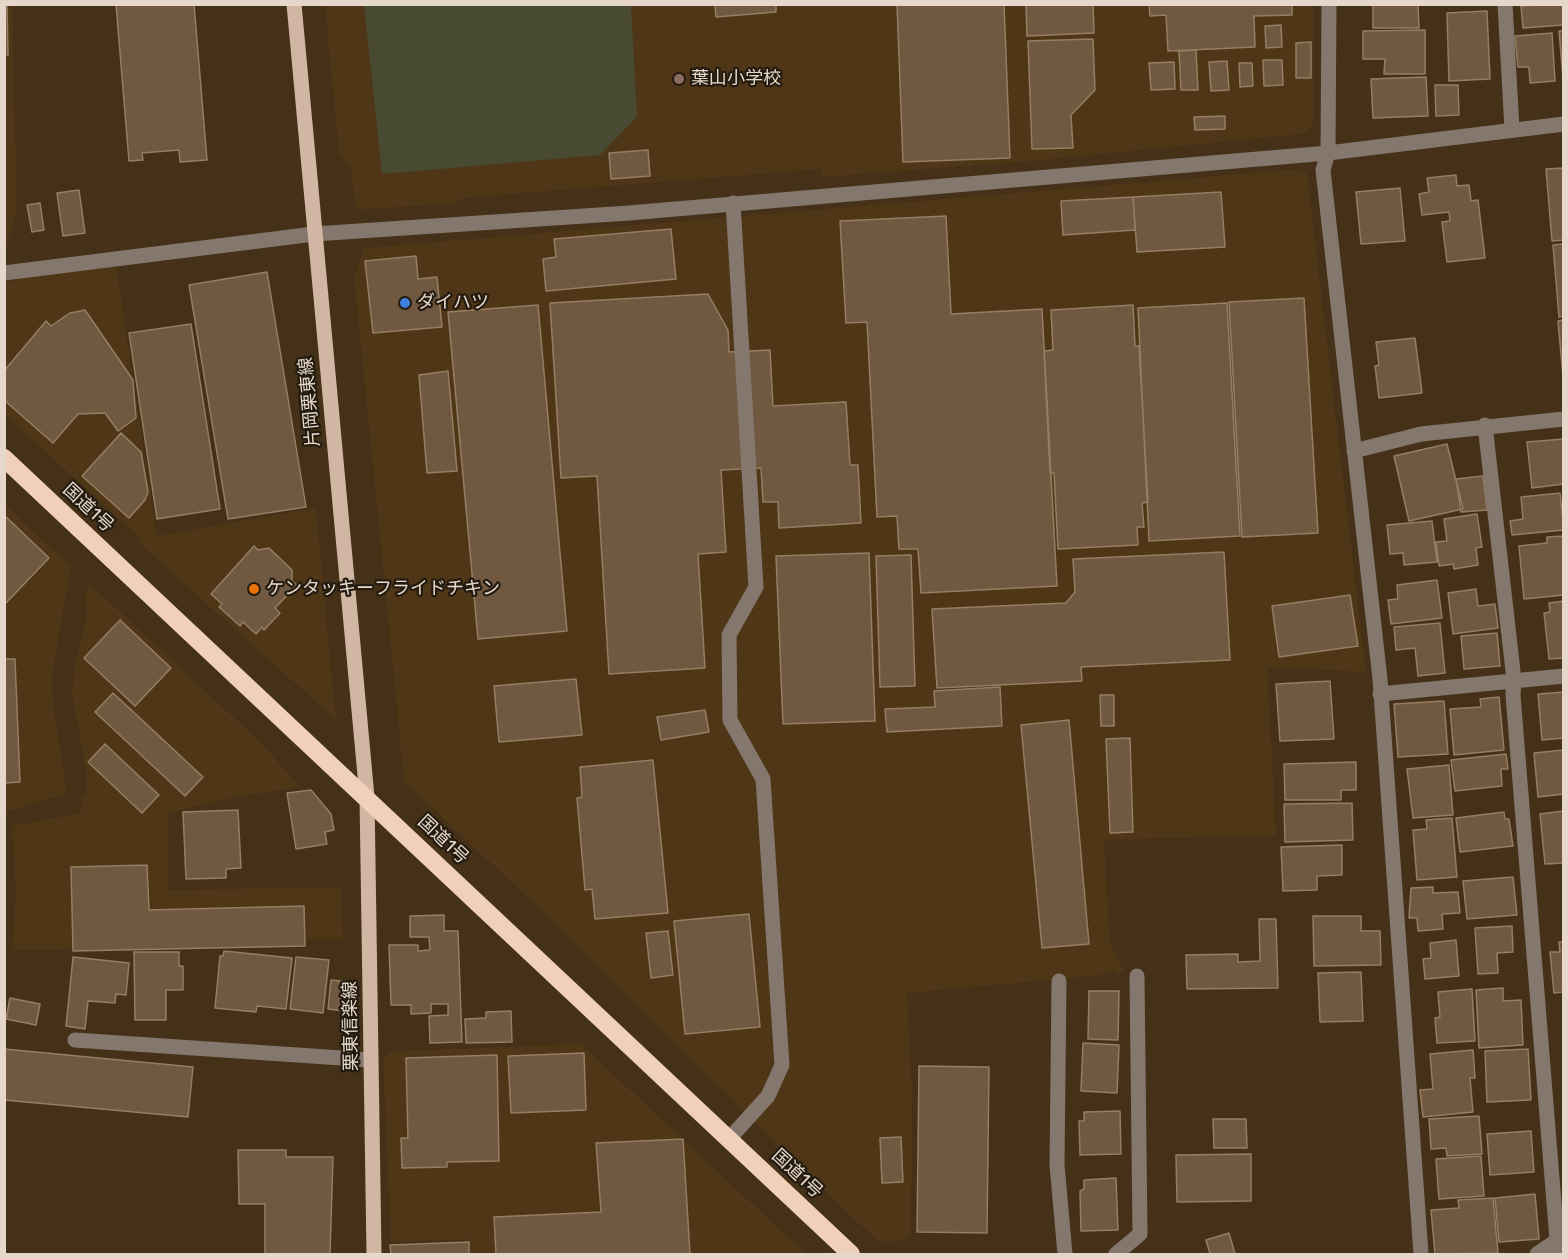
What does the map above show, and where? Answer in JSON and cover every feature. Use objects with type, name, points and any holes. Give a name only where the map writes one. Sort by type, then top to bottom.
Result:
[{"type":"highway","name":"国道1号","points":[[4,459],[367,797],[851,1254]]},
{"type":"main road","name":"片岡栗東線","points":[[294,4],[367,797]]},
{"type":"main road","name":"栗東信楽線","points":[[367,797],[374,1254]]},
{"type":"street","points":[[1329,4],[1328,153],[1323,170],[1380,679],[1421,1254]]},
{"type":"street","points":[[1504,4],[1512,129]]},
{"type":"street","points":[[4,273],[315,234],[733,203],[1328,153],[1563,124]]},
{"type":"street","points":[[729,1139],[768,1096],[782,1065],[763,779],[729,720],[729,635],[756,587],[733,203]]},
{"type":"street","points":[[1354,451],[1421,434],[1485,425],[1563,419]]},
{"type":"street","points":[[1485,425],[1514,680],[1513,695],[1558,1244],[1537,1254]]},
{"type":"street","points":[[1380,694],[1563,676]]},
{"type":"street","points":[[1116,1254],[1140,1234],[1137,976]]},
{"type":"street","points":[[1059,981],[1057,1165],[1065,1254]]},
{"type":"street","points":[[75,1040],[371,1060]]},
{"type":"shaded area","points":[[12,4],[17,211],[5,249],[4,5]]},
{"type":"shaded area","name":"葉山小学校","points":[[325,5],[1313,5],[1313,126],[1303,134],[1030,161],[822,177],[821,169],[462,198],[456,203],[356,210],[351,168],[339,154]]},
{"type":"shaded area","points":[[1301,169],[1307,174],[1366,672],[1267,667],[1276,835],[1104,840],[1110,944],[1124,971],[1119,975],[1115,971],[1102,975],[907,993],[912,1091],[911,1237],[901,1241],[878,1241],[817,1184],[565,933],[404,781],[354,277],[364,248]]},
{"type":"shaded area","points":[[116,266],[157,536],[316,508],[336,720],[139,543],[142,539],[5,415],[5,282],[15,281],[15,275]]},
{"type":"shaded area","points":[[4,504],[71,567],[52,677],[53,701],[67,794],[5,812]]},
{"type":"shaded area","points":[[89,583],[257,739],[301,787],[241,796],[168,813],[168,890],[341,887],[343,939],[307,939],[306,947],[12,950],[16,895],[12,826],[81,813],[82,795],[87,794],[87,776],[72,692],[74,671],[87,614],[85,596]]},
{"type":"shaded area","points":[[581,1044],[806,1254],[471,1254],[470,1239],[391,1242],[383,1060],[395,1051]]},
{"type":"green space","points":[[364,5],[631,5],[637,117],[600,155],[382,174]]},
{"type":"building","points":[[4,4],[7,4],[8,55],[4,55]]},
{"type":"building","points":[[116,4],[194,4],[207,160],[180,162],[179,150],[142,153],[143,160],[129,161]]},
{"type":"building","points":[[715,4],[776,4],[776,12],[716,17]]},
{"type":"building","points":[[897,4],[1004,4],[1010,158],[903,162]]},
{"type":"building","points":[[1026,4],[1093,4],[1094,33],[1027,36]]},
{"type":"building","points":[[1149,4],[1292,4],[1292,15],[1254,16],[1255,47],[1168,51],[1166,15],[1150,16]]},
{"type":"building","points":[[1373,4],[1418,4],[1419,28],[1373,28]]},
{"type":"building","points":[[1564,4],[1564,25],[1523,28],[1521,6]]},
{"type":"building","points":[[1487,11],[1490,79],[1449,81],[1447,13]]},
{"type":"building","points":[[1281,25],[1282,47],[1266,48],[1265,26]]},
{"type":"building","points":[[1425,30],[1425,74],[1384,74],[1385,59],[1363,59],[1363,31]]},
{"type":"building","points":[[1559,31],[1564,31],[1564,78],[1563,78]]},
{"type":"building","points":[[1552,33],[1555,81],[1530,83],[1529,67],[1518,67],[1515,36]]},
{"type":"building","points":[[1093,39],[1095,90],[1071,115],[1073,148],[1032,149],[1028,41]]},
{"type":"building","points":[[1311,42],[1311,78],[1296,78],[1296,43]]},
{"type":"building","points":[[1196,50],[1198,90],[1181,90],[1179,51]]},
{"type":"building","points":[[1263,60],[1282,60],[1283,85],[1264,86]]},
{"type":"building","points":[[1227,61],[1229,90],[1211,91],[1209,62]]},
{"type":"building","points":[[1174,62],[1175,89],[1151,90],[1149,63]]},
{"type":"building","points":[[1239,63],[1252,63],[1253,86],[1240,87]]},
{"type":"building","points":[[1426,77],[1428,116],[1373,118],[1371,79]]},
{"type":"building","points":[[1435,85],[1458,85],[1459,115],[1436,116]]},
{"type":"building","points":[[1225,116],[1225,129],[1195,130],[1194,117]]},
{"type":"building","points":[[648,150],[650,176],[611,179],[609,153]]},
{"type":"building","points":[[1564,168],[1564,240],[1552,241],[1546,169]]},
{"type":"building","points":[[1456,175],[1457,186],[1469,185],[1471,201],[1478,200],[1485,258],[1447,262],[1442,222],[1450,221],[1449,212],[1422,215],[1419,194],[1429,192],[1427,178]]},
{"type":"building","points":[[1400,188],[1405,241],[1361,244],[1356,192]]},
{"type":"building","points":[[79,190],[85,233],[63,236],[57,193]]},
{"type":"building","points":[[1221,192],[1225,247],[1137,252],[1133,197]]},
{"type":"building","points":[[1133,197],[1135,230],[1063,235],[1061,201]]},
{"type":"building","points":[[40,203],[44,230],[32,232],[27,205]]},
{"type":"building","points":[[946,216],[951,314],[1042,309],[1057,586],[921,593],[918,549],[899,549],[897,516],[877,517],[867,322],[846,323],[840,221]]},
{"type":"building","points":[[671,229],[676,279],[546,291],[543,259],[556,257],[554,239]]},
{"type":"building","points":[[1564,244],[1564,316],[1559,317],[1553,245]]},
{"type":"building","name":"ダイハツ","points":[[416,256],[418,279],[437,277],[442,327],[373,333],[365,261]]},
{"type":"building","points":[[267,272],[306,507],[228,519],[189,285]]},
{"type":"building","points":[[708,294],[728,330],[729,352],[770,350],[773,406],[846,402],[850,465],[858,465],[861,523],[779,528],[778,502],[763,502],[761,468],[721,470],[726,552],[698,554],[705,668],[609,674],[597,476],[561,478],[550,303]]},
{"type":"building","points":[[1304,298],[1318,533],[1242,537],[1229,302]]},
{"type":"building","points":[[1227,303],[1240,536],[1149,541],[1138,308]]},
{"type":"building","points":[[538,305],[567,631],[478,639],[448,312]]},
{"type":"building","points":[[1133,305],[1135,346],[1139,346],[1148,502],[1142,503],[1144,527],[1137,527],[1138,545],[1058,549],[1054,473],[1050,473],[1044,351],[1053,350],[1051,310]]},
{"type":"building","points":[[85,310],[133,380],[136,418],[118,431],[105,413],[78,414],[53,443],[4,400],[4,371],[46,321],[51,326],[70,313]]},
{"type":"building","points":[[1564,320],[1564,388],[1558,321]]},
{"type":"building","points":[[191,324],[220,509],[157,519],[129,333]]},
{"type":"building","points":[[1415,338],[1422,393],[1379,398],[1375,366],[1379,365],[1376,342]]},
{"type":"building","points":[[448,371],[457,471],[427,473],[419,375]]},
{"type":"building","points":[[121,433],[141,452],[148,492],[145,500],[129,518],[82,476]]},
{"type":"building","points":[[1564,439],[1564,484],[1532,488],[1527,442]]},
{"type":"building","points":[[1447,444],[1463,509],[1409,521],[1394,456]]},
{"type":"building","points":[[1483,476],[1487,510],[1461,512],[1456,479]]},
{"type":"building","points":[[1560,493],[1564,530],[1512,535],[1510,521],[1523,519],[1521,497]]},
{"type":"building","points":[[1477,514],[1482,547],[1476,548],[1478,565],[1454,569],[1453,564],[1439,566],[1436,542],[1447,541],[1444,519]]},
{"type":"building","points":[[4,515],[49,558],[4,605]]},
{"type":"building","points":[[1432,521],[1437,562],[1404,565],[1403,553],[1390,554],[1387,525]]},
{"type":"building","points":[[1564,536],[1564,595],[1524,599],[1519,546],[1547,543],[1547,537]]},
{"type":"building","name":"ケンタッキーフライドチキン","points":[[254,546],[258,550],[269,548],[292,570],[292,581],[297,585],[275,608],[280,613],[264,630],[262,627],[256,634],[243,622],[240,626],[219,607],[222,604],[211,594]]},
{"type":"building","points":[[1224,552],[1230,660],[1081,667],[1082,681],[937,688],[932,609],[1066,603],[1075,592],[1073,559]]},
{"type":"building","points":[[869,553],[875,721],[783,724],[776,556]]},
{"type":"building","points":[[911,555],[915,686],[880,687],[876,556]]},
{"type":"building","points":[[1437,580],[1442,618],[1391,624],[1388,600],[1398,599],[1397,585]]},
{"type":"building","points":[[1476,589],[1478,606],[1495,604],[1498,628],[1453,634],[1448,593]]},
{"type":"building","points":[[1350,595],[1358,646],[1279,657],[1272,606]]},
{"type":"building","points":[[1564,601],[1564,658],[1549,659],[1544,613],[1550,612],[1549,603]]},
{"type":"building","points":[[120,620],[171,668],[135,706],[84,658]]},
{"type":"building","points":[[1440,623],[1445,673],[1418,676],[1415,648],[1396,650],[1394,627]]},
{"type":"building","points":[[1497,633],[1500,666],[1464,669],[1461,636]]},
{"type":"building","points":[[4,659],[15,659],[20,782],[4,783]]},
{"type":"building","points":[[576,679],[582,735],[499,742],[494,686]]},
{"type":"building","points":[[1330,681],[1334,739],[1280,741],[1276,684]]},
{"type":"building","points":[[1000,687],[1002,726],[887,732],[885,709],[935,707],[934,691]]},
{"type":"building","points":[[1564,692],[1564,738],[1542,740],[1538,694]]},
{"type":"building","points":[[113,693],[203,777],[185,796],[95,712]]},
{"type":"building","points":[[1100,695],[1114,695],[1114,726],[1101,726]]},
{"type":"building","points":[[1499,697],[1504,750],[1454,755],[1450,709],[1481,707],[1480,699]]},
{"type":"building","points":[[1444,701],[1448,754],[1398,757],[1394,704]]},
{"type":"building","points":[[705,710],[709,732],[661,740],[657,717]]},
{"type":"building","points":[[1069,720],[1089,944],[1042,948],[1021,725]]},
{"type":"building","points":[[1130,738],[1133,832],[1110,833],[1106,739]]},
{"type":"building","points":[[105,744],[159,795],[142,813],[88,762]]},
{"type":"building","points":[[1564,750],[1564,794],[1538,797],[1534,753]]},
{"type":"building","points":[[1506,754],[1508,769],[1501,769],[1502,786],[1455,791],[1451,760]]},
{"type":"building","points":[[653,760],[668,913],[595,919],[592,889],[585,890],[577,798],[582,797],[580,767]]},
{"type":"building","points":[[1356,762],[1356,790],[1341,790],[1341,800],[1285,800],[1284,764]]},
{"type":"building","points":[[1449,765],[1453,815],[1413,818],[1407,769]]},
{"type":"building","points":[[311,790],[331,814],[334,830],[325,832],[327,844],[296,849],[287,793]]},
{"type":"building","points":[[1352,803],[1353,840],[1285,842],[1284,804]]},
{"type":"building","points":[[238,810],[241,868],[226,869],[226,878],[186,879],[183,812]]},
{"type":"building","points":[[1564,811],[1564,863],[1545,864],[1540,814]]},
{"type":"building","points":[[1504,812],[1505,819],[1509,819],[1513,846],[1460,852],[1456,818]]},
{"type":"building","points":[[1452,818],[1457,877],[1417,880],[1413,830],[1427,829],[1426,820]]},
{"type":"building","points":[[1342,845],[1342,875],[1317,876],[1317,890],[1283,891],[1281,847]]},
{"type":"building","points":[[147,865],[149,910],[304,906],[305,946],[73,951],[71,867]]},
{"type":"building","points":[[1513,877],[1517,915],[1467,919],[1463,881]]},
{"type":"building","points":[[1433,887],[1433,893],[1458,892],[1460,913],[1442,914],[1443,929],[1418,931],[1417,918],[1409,918],[1411,888]]},
{"type":"building","points":[[749,914],[760,1027],[685,1034],[674,921]]},
{"type":"building","points":[[444,915],[444,931],[458,931],[462,1042],[430,1043],[429,1016],[448,1015],[448,1004],[431,1004],[431,1013],[411,1014],[411,1005],[391,1005],[389,945],[418,945],[418,951],[430,950],[429,937],[410,937],[410,916]]},
{"type":"building","points":[[1313,916],[1361,916],[1361,931],[1380,931],[1381,965],[1314,966]]},
{"type":"building","points":[[1259,919],[1276,919],[1278,988],[1187,989],[1186,955],[1238,954],[1238,962],[1260,961]]},
{"type":"building","points":[[1512,926],[1513,952],[1497,953],[1498,973],[1478,974],[1475,928]]},
{"type":"building","points":[[668,931],[673,975],[651,978],[646,933]]},
{"type":"building","points":[[1456,940],[1459,976],[1425,979],[1423,959],[1431,958],[1430,943]]},
{"type":"building","points":[[1559,942],[1564,942],[1564,992],[1554,993],[1550,952],[1560,952]]},
{"type":"building","points":[[224,951],[292,958],[286,1009],[257,1006],[256,1012],[215,1008],[220,956],[223,956]]},
{"type":"building","points":[[134,952],[179,952],[179,966],[183,966],[183,990],[166,990],[166,1020],[135,1020]]},
{"type":"building","points":[[73,957],[129,963],[126,995],[116,994],[115,1003],[88,1001],[85,1029],[66,1026]]},
{"type":"building","points":[[296,957],[329,960],[323,1013],[290,1009]]},
{"type":"building","points":[[1361,972],[1363,1021],[1320,1022],[1318,973]]},
{"type":"building","points":[[331,980],[349,982],[345,1011],[328,1009]]},
{"type":"building","points":[[1503,988],[1503,1001],[1521,1000],[1523,1045],[1479,1048],[1476,990]]},
{"type":"building","points":[[1472,989],[1475,1041],[1437,1043],[1435,1018],[1440,1017],[1438,992]]},
{"type":"building","points":[[1089,991],[1119,991],[1118,1040],[1088,1039]]},
{"type":"building","points":[[10,998],[40,1004],[36,1025],[6,1019]]},
{"type":"building","points":[[511,1011],[512,1042],[466,1043],[465,1019],[486,1018],[486,1012]]},
{"type":"building","points":[[1083,1043],[1119,1045],[1117,1093],[1081,1091]]},
{"type":"building","points":[[4,1049],[193,1067],[188,1117],[4,1100]]},
{"type":"building","points":[[1528,1049],[1531,1100],[1487,1102],[1485,1051]]},
{"type":"building","points":[[1473,1050],[1475,1078],[1470,1078],[1473,1112],[1423,1117],[1420,1090],[1433,1089],[1430,1054]]},
{"type":"building","points":[[584,1053],[586,1110],[511,1113],[508,1056]]},
{"type":"building","points":[[497,1055],[499,1161],[447,1162],[447,1167],[402,1168],[401,1138],[408,1138],[406,1058]]},
{"type":"building","points":[[919,1066],[989,1067],[987,1233],[917,1232]]},
{"type":"building","points":[[1120,1111],[1121,1154],[1080,1155],[1079,1121],[1084,1121],[1084,1112]]},
{"type":"building","points":[[1479,1116],[1482,1154],[1447,1156],[1446,1148],[1431,1149],[1429,1119]]},
{"type":"building","points":[[1213,1119],[1246,1119],[1247,1148],[1214,1148]]},
{"type":"building","points":[[1531,1131],[1534,1172],[1490,1175],[1487,1134]]},
{"type":"building","points":[[901,1137],[903,1182],[882,1183],[880,1138]]},
{"type":"building","points":[[683,1139],[690,1254],[496,1254],[494,1217],[601,1212],[596,1143]]},
{"type":"building","points":[[238,1150],[286,1150],[286,1157],[333,1157],[330,1254],[265,1254],[265,1204],[239,1204]]},
{"type":"building","points":[[1251,1154],[1251,1201],[1177,1202],[1176,1155]]},
{"type":"building","points":[[1481,1156],[1484,1196],[1439,1199],[1436,1159]]},
{"type":"building","points":[[1116,1178],[1118,1230],[1081,1231],[1080,1191],[1084,1189],[1084,1180]]},
{"type":"building","points":[[1535,1194],[1539,1239],[1499,1242],[1495,1198]]},
{"type":"building","points":[[1493,1198],[1498,1253],[1435,1254],[1431,1210],[1459,1208],[1458,1200]]},
{"type":"building","points":[[1229,1233],[1235,1254],[1210,1254],[1206,1240]]},
{"type":"building","points":[[469,1242],[469,1254],[391,1254],[390,1245]]},
{"type":"place","name":"葉山小学校","points":[[679,79]]},
{"type":"place","name":"ダイハツ","points":[[405,303]]},
{"type":"place","name":"ケンタッキーフライドチキン","points":[[254,589]]}]
